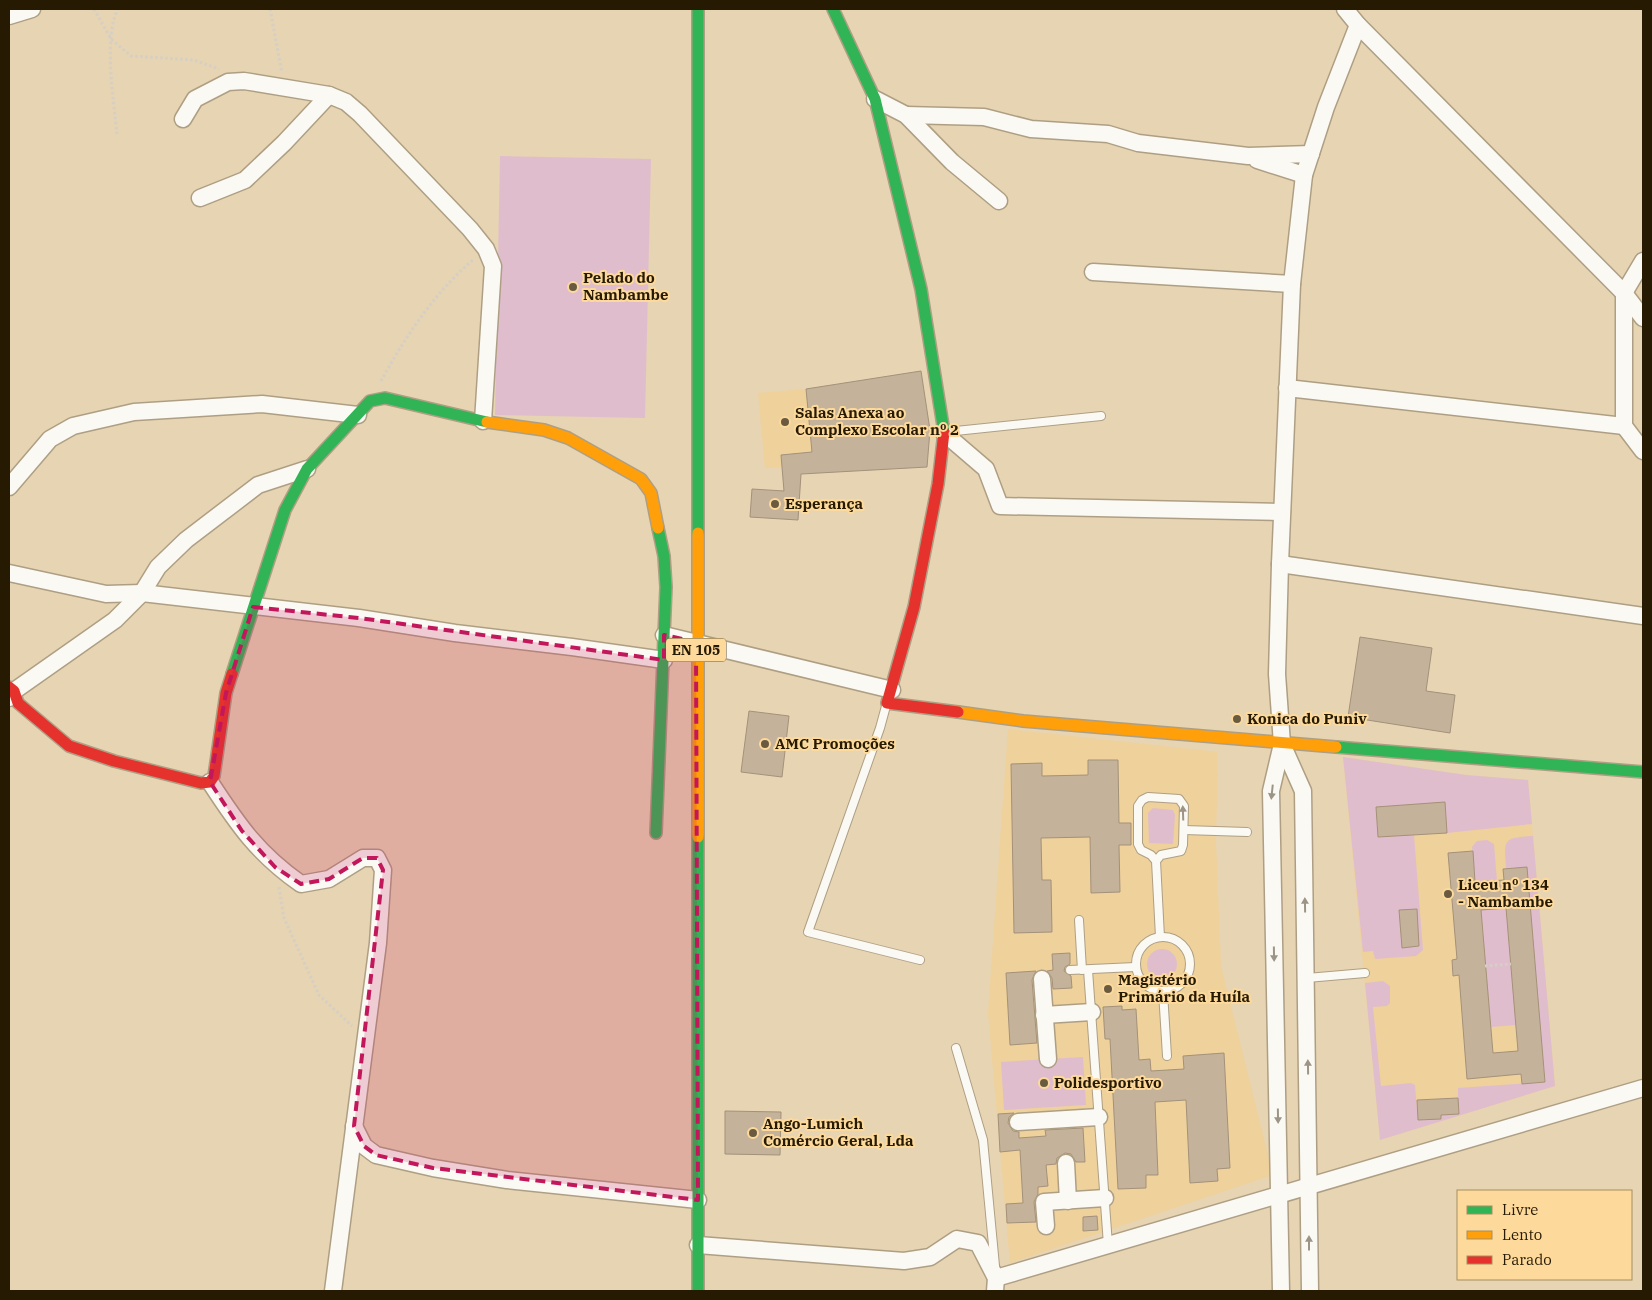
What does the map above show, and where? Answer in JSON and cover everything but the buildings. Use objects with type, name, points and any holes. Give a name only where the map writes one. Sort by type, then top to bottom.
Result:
[{"type":"street","points":[[9,16],[32,9]]},
{"type":"street","name":"EN 105","points":[[698,9],[696,642],[698,1291]]},
{"type":"street","points":[[833,9],[875,99],[922,289],[944,433],[938,484],[914,606],[889,697]]},
{"type":"street","points":[[1345,9],[1358,25],[1624,293],[1643,318]]},
{"type":"street","points":[[1281,1291],[1271,791],[1282,744],[1277,674],[1292,284],[1304,175],[1326,107],[1358,25]]},
{"type":"street","points":[[183,119],[195,99],[228,82],[244,81],[329,95],[346,102],[360,114],[470,229],[486,249],[493,266],[483,421]]},
{"type":"street","points":[[200,198],[245,180],[284,143],[329,95]]},
{"type":"street","points":[[875,99],[906,116],[952,162],[999,201]]},
{"type":"street","points":[[906,116],[984,117],[1031,128],[1108,134],[1138,143],[1248,156],[1311,154]]},
{"type":"street","points":[[1248,156],[1304,175]]},
{"type":"street","points":[[1643,261],[1624,293],[1624,426],[1643,451]]},
{"type":"street","points":[[1093,272],[1292,284]]},
{"type":"street","points":[[1287,388],[1624,426]]},
{"type":"street","points":[[306,469],[258,485],[186,540],[158,567],[142,593],[116,620],[11,692],[18,703],[69,746],[114,761],[201,783],[210,782],[214,776],[226,692],[285,510],[306,469],[370,401],[384,398],[483,421],[544,430],[568,438],[641,479],[650,493],[664,556],[666,587],[656,833]]},
{"type":"street","points":[[9,487],[50,440],[73,426],[134,412],[262,404],[358,415]]},
{"type":"street","points":[[944,433],[986,469],[1000,506],[1282,512]]},
{"type":"street","points":[[1280,564],[1643,616]]},
{"type":"street","points":[[9,573],[106,594],[142,593],[359,618],[455,633],[664,660]]},
{"type":"street","points":[[664,635],[696,642],[889,697],[1023,721],[1282,744],[1643,772]]},
{"type":"street","points":[[1282,744],[1303,791],[1310,1291]]},
{"type":"street","points":[[210,782],[242,831],[275,866],[301,884],[329,879],[363,858],[377,858],[383,870],[378,943],[333,1291]]},
{"type":"street","points":[[1042,979],[1048,1059]]},
{"type":"street","points":[[1044,1015],[1092,1012]]},
{"type":"street","points":[[698,1245],[904,1261],[930,1257],[957,1239],[978,1243],[995,1285],[1108,1245],[1643,1088]]},
{"type":"street","points":[[1018,1122],[1099,1117]]},
{"type":"street","points":[[354,1126],[364,1146],[376,1155],[433,1168],[507,1180],[698,1200]]},
{"type":"street","points":[[1066,1163],[1068,1200]]},
{"type":"street","points":[[1046,1226],[1044,1202],[1105,1198]]},
{"type":"lane","points":[[944,433],[1101,416]]},
{"type":"lane","points":[[889,697],[880,728],[808,932],[920,960]]},
{"type":"lane","points":[[1156,861],[1161,855],[1181,851],[1184,845],[1184,806],[1179,799],[1148,797],[1142,800],[1138,806],[1138,844],[1141,850],[1151,855],[1156,861],[1160,937]]},
{"type":"lane","points":[[1184,830],[1247,832]]},
{"type":"lane","points":[[1079,920],[1092,1012],[1108,1245]]},
{"type":"lane","points":[[1160,937],[1172,938],[1186,948],[1190,965],[1183,983],[1176,988],[1163,992],[1148,988],[1141,982],[1135,967],[1136,956],[1140,948],[1147,942],[1160,937]]},
{"type":"lane","points":[[1070,970],[1135,967]]},
{"type":"lane","points":[[1307,978],[1365,973]]},
{"type":"lane","points":[[1163,992],[1167,1056]]},
{"type":"lane","points":[[956,1048],[983,1140],[995,1285]]},
{"type":"path","points":[[94,9],[111,39],[131,56],[194,60],[219,69],[228,82]]},
{"type":"path","points":[[117,134],[111,79],[111,39],[118,9]]},
{"type":"path","points":[[270,9],[285,88]]},
{"type":"path","points":[[370,401],[393,358],[452,277],[486,249]]},
{"type":"path","points":[[275,866],[284,918],[319,995],[366,1039]]},
{"type":"path","points":[[1486,966],[1511,964]]},
{"type":"highlighted area","points":[[253,607],[359,618],[664,660],[664,635],[696,642],[698,1200],[433,1168],[376,1155],[364,1146],[354,1126],[383,870],[377,858],[363,858],[329,879],[301,884],[275,867],[242,831],[210,782],[226,693]]},
{"type":"shaded area","name":"Pelado do Nambambe","points":[[500,156],[651,159],[645,418],[495,415]]},
{"type":"shaded area","name":"Salas Anexa ao Complexo Escolar nº 2","points":[[806,389],[812,452],[781,455],[782,467],[765,468],[758,393]]},
{"type":"shaded area","name":"Magistério Primário da Huíla","points":[[1008,729],[1218,752],[1216,842],[1221,966],[1273,1175],[1010,1263],[988,1012]]},
{"type":"shaded area","name":"Liceu nº 134 - Nambambe","points":[[1343,757],[1466,775],[1528,780],[1555,1086],[1380,1140]]},
{"type":"shaded area","points":[[1343,757],[1466,775],[1528,780],[1532,824],[1447,833],[1445,803],[1376,807],[1378,837],[1414,835],[1423,950],[1416,956],[1375,959],[1373,951],[1363,952]]},
{"type":"shaded area","points":[[1153,808],[1173,810],[1175,815],[1173,844],[1149,843],[1148,813]]},
{"type":"shaded area","points":[[1533,836],[1555,1086],[1380,1140],[1365,983],[1383,981],[1390,986],[1390,1003],[1387,1006],[1373,1007],[1381,1086],[1411,1083],[1415,1085],[1418,1120],[1441,1119],[1441,1115],[1458,1114],[1458,1088],[1545,1082],[1527,867],[1506,868],[1505,858],[1506,846],[1511,839]]},
{"type":"shaded area","points":[[1487,840],[1494,844],[1497,881],[1475,882],[1472,847],[1477,841]]},
{"type":"shaded area","points":[[1506,908],[1516,1025],[1491,1027],[1481,910]]},
{"type":"shaded area","points":[[1162,949],[1173,953],[1177,964],[1173,975],[1162,979],[1151,975],[1147,964],[1151,953]]},
{"type":"shaded area","name":"Polidesportivo","points":[[1083,1057],[1086,1105],[1004,1110],[1001,1062]]},
{"type":"traffic: fast","points":[[698,9],[698,533]]},
{"type":"traffic: fast","points":[[833,9],[875,99],[921,289],[944,432]]},
{"type":"traffic: fast","points":[[232,674],[285,510],[307,469],[370,401],[385,398],[487,422]]},
{"type":"traffic: fast","points":[[656,833],[666,587],[664,556],[658,528]]},
{"type":"traffic: fast","points":[[1336,747],[1643,772]]},
{"type":"traffic: fast","points":[[698,837],[698,1291]]},
{"type":"traffic: slow","points":[[487,422],[544,430],[568,438],[641,479],[651,493],[658,528]]},
{"type":"traffic: slow","points":[[698,533],[698,837]]},
{"type":"traffic: slow","points":[[958,712],[1023,721],[1336,747]]},
{"type":"traffic: jam","points":[[944,432],[938,484],[914,607],[887,703],[958,712]]},
{"type":"traffic: jam","points":[[9,687],[14,691],[18,703],[69,746],[114,761],[201,783],[210,782],[214,776],[226,693],[232,674]]},
{"type":"place","name":"Pelado do Nambambe","points":[[573,287]]},
{"type":"place","name":"Salas Anexa ao Complexo Escolar nº 2","points":[[785,422]]},
{"type":"place","name":"Esperança","points":[[775,504]]},
{"type":"place","name":"Konica do Puniv","points":[[1237,719]]},
{"type":"place","name":"AMC Promoções","points":[[765,744]]},
{"type":"place","name":"Liceu nº 134 - Nambambe","points":[[1448,894]]},
{"type":"place","name":"Magistério Primário da Huíla","points":[[1108,989]]},
{"type":"place","name":"Polidesportivo","points":[[1044,1083]]},
{"type":"place","name":"Ango-Lumich Comércio Geral, Lda","points":[[753,1133]]}]
